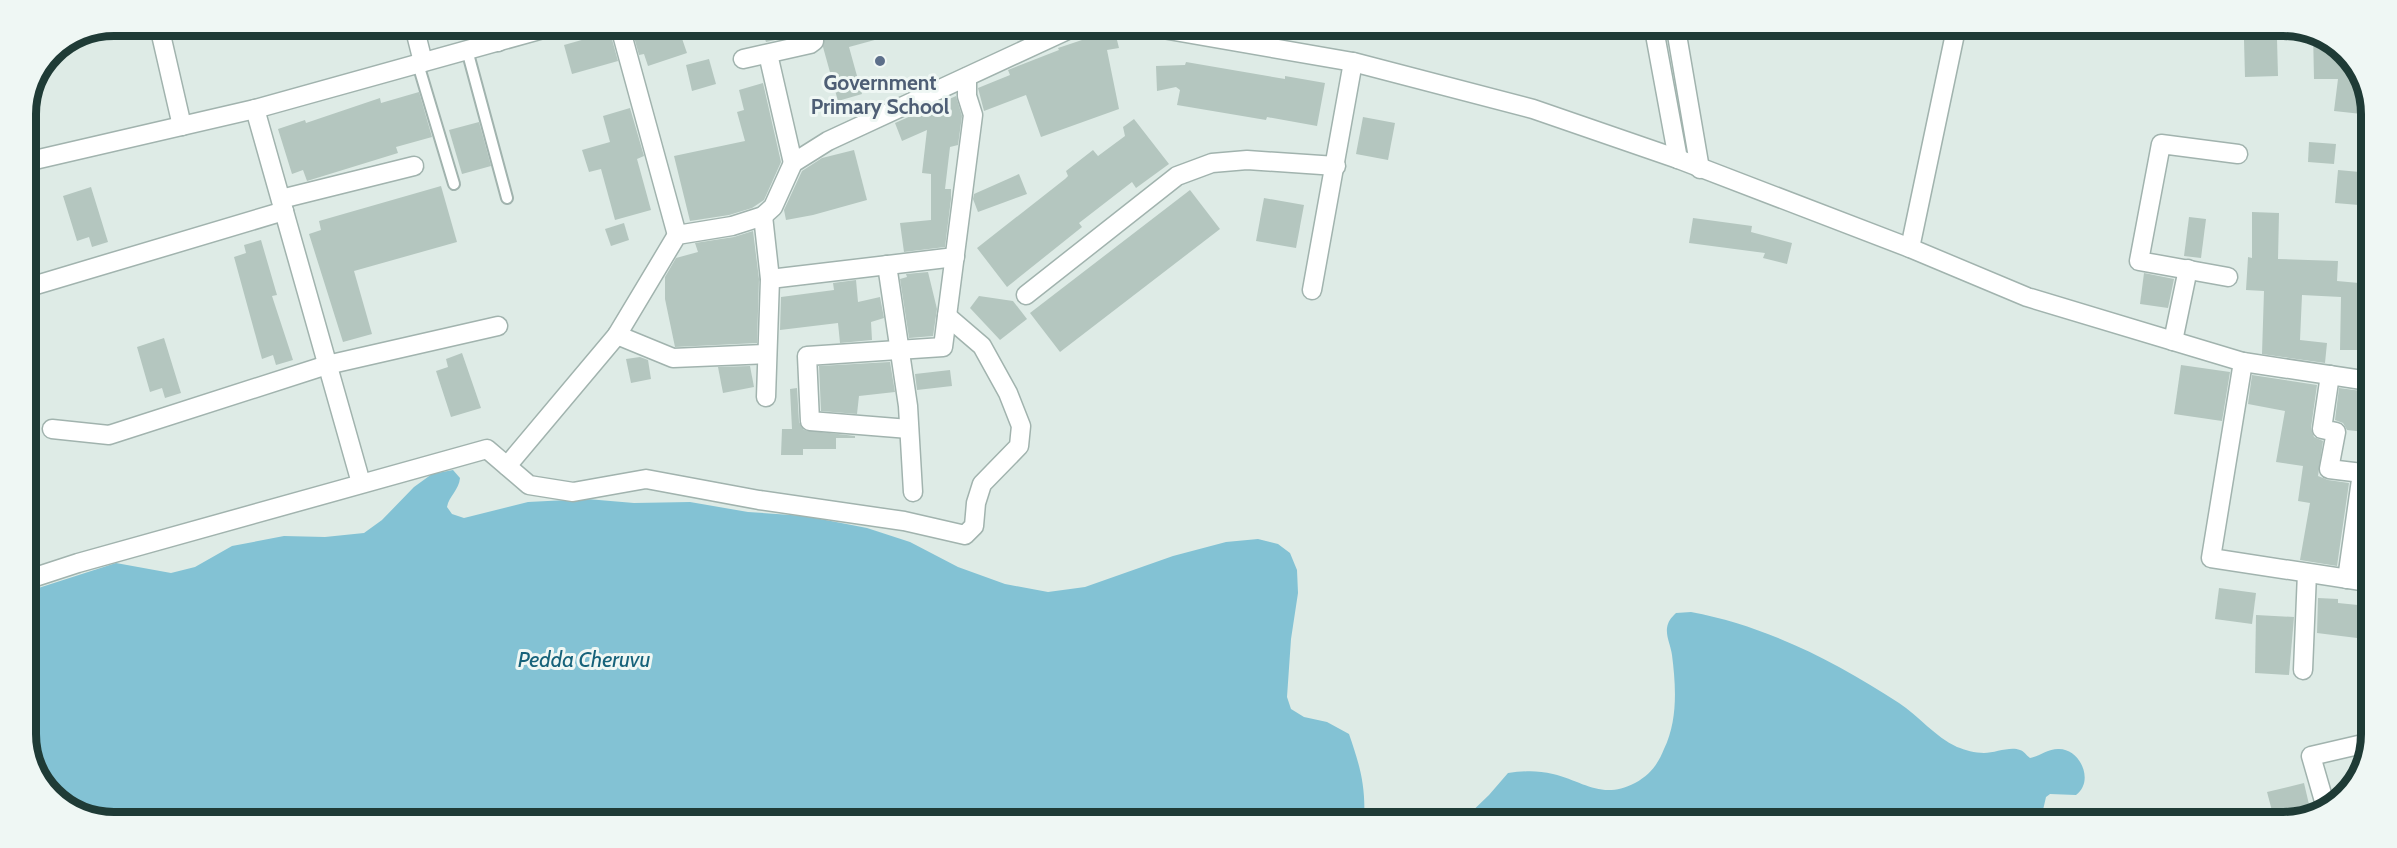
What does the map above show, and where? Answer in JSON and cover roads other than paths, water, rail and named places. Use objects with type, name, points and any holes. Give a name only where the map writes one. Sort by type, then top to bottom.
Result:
[{"type":"street","points":[[161,36],[182,126]]},
{"type":"street","points":[[416,36],[420,63]]},
{"type":"street","points":[[36,160],[255,109],[467,50],[492,36]]},
{"type":"street","points":[[507,465],[616,335],[677,235],[622,36]]},
{"type":"street","points":[[743,59],[810,44],[815,36]]},
{"type":"street","points":[[677,235],[732,226],[763,216],[773,207],[793,163],[828,141],[1055,36]]},
{"type":"street","points":[[1203,36],[1353,62],[1533,109],[1678,159],[1910,248],[2027,297],[2243,362],[2361,380]]},
{"type":"street","points":[[1655,36],[1678,159]]},
{"type":"street","points":[[1677,36],[1700,169]]},
{"type":"street","points":[[1910,248],[1955,36]]},
{"type":"street","points":[[768,54],[793,163]]},
{"type":"street","points":[[1312,290],[1353,62]]},
{"type":"street","points":[[909,429],[810,421],[807,356],[943,347],[973,115],[967,96],[967,77]]},
{"type":"street","points":[[255,109],[361,483]]},
{"type":"street","points":[[2228,277],[2139,261],[2161,144],[2238,154]]},
{"type":"street","points":[[1026,295],[1178,176],[1212,163],[1247,160],[1336,166]]},
{"type":"street","points":[[36,285],[282,205],[414,166]]},
{"type":"street","points":[[763,216],[770,279],[766,397]]},
{"type":"street","points":[[770,279],[955,257]]},
{"type":"street","points":[[887,265],[908,406],[913,492]]},
{"type":"street","points":[[2173,341],[2188,269]]},
{"type":"street","points":[[36,577],[487,449],[529,485],[573,492],[646,479],[759,500],[904,521],[964,536],[974,526],[976,503],[982,484],[1019,446],[1021,426],[1008,393],[982,346],[947,316]]},
{"type":"street","points":[[52,429],[110,435],[327,365],[498,326]]},
{"type":"street","points":[[616,335],[673,358],[767,354]]},
{"type":"street","points":[[2243,362],[2211,558],[2361,581]]},
{"type":"street","points":[[2330,375],[2322,429],[2336,432],[2330,469],[2361,473]]},
{"type":"street","points":[[2347,579],[2361,480]]},
{"type":"street","points":[[2303,670],[2307,573]]},
{"type":"street","points":[[2324,801],[2312,756],[2360,745]]},
{"type":"lane","points":[[467,50],[507,198]]},
{"type":"lane","points":[[420,63],[454,184]]},
{"type":"water","name":"Pedda Cheruvu","points":[[453,470],[460,478],[447,507],[452,514],[464,518],[528,502],[587,499],[634,503],[690,502],[748,512],[805,516],[867,528],[910,542],[958,567],[1005,584],[1048,592],[1085,587],[1173,556],[1226,542],[1258,539],[1278,544],[1290,553],[1297,570],[1298,593],[1291,639],[1287,697],[1291,709],[1304,717],[1327,722],[1349,734],[1361,776],[1364,812],[114,812],[98,811],[79,804],[70,799],[52,782],[40,759],[36,739],[36,589],[116,563],[171,573],[195,567],[232,546],[284,536],[325,537],[364,533],[382,520],[414,487],[432,474]]},
{"type":"water","points":[[1691,612],[1746,626],[1825,659],[1899,703],[1941,738],[1957,747],[1984,753],[2016,749],[2023,751],[2030,758],[2054,749],[2066,750],[2078,759],[2082,766],[2084,782],[2082,789],[2076,795],[2050,794],[2046,797],[2043,810],[2037,812],[1471,812],[1508,773],[1530,771],[1547,773],[1594,788],[1613,790],[1635,783],[1649,773],[1669,738],[1674,715],[1674,679],[1667,626],[1676,613]]},
{"type":"place","name":"Government Primary School","points":[[880,61]]}]
